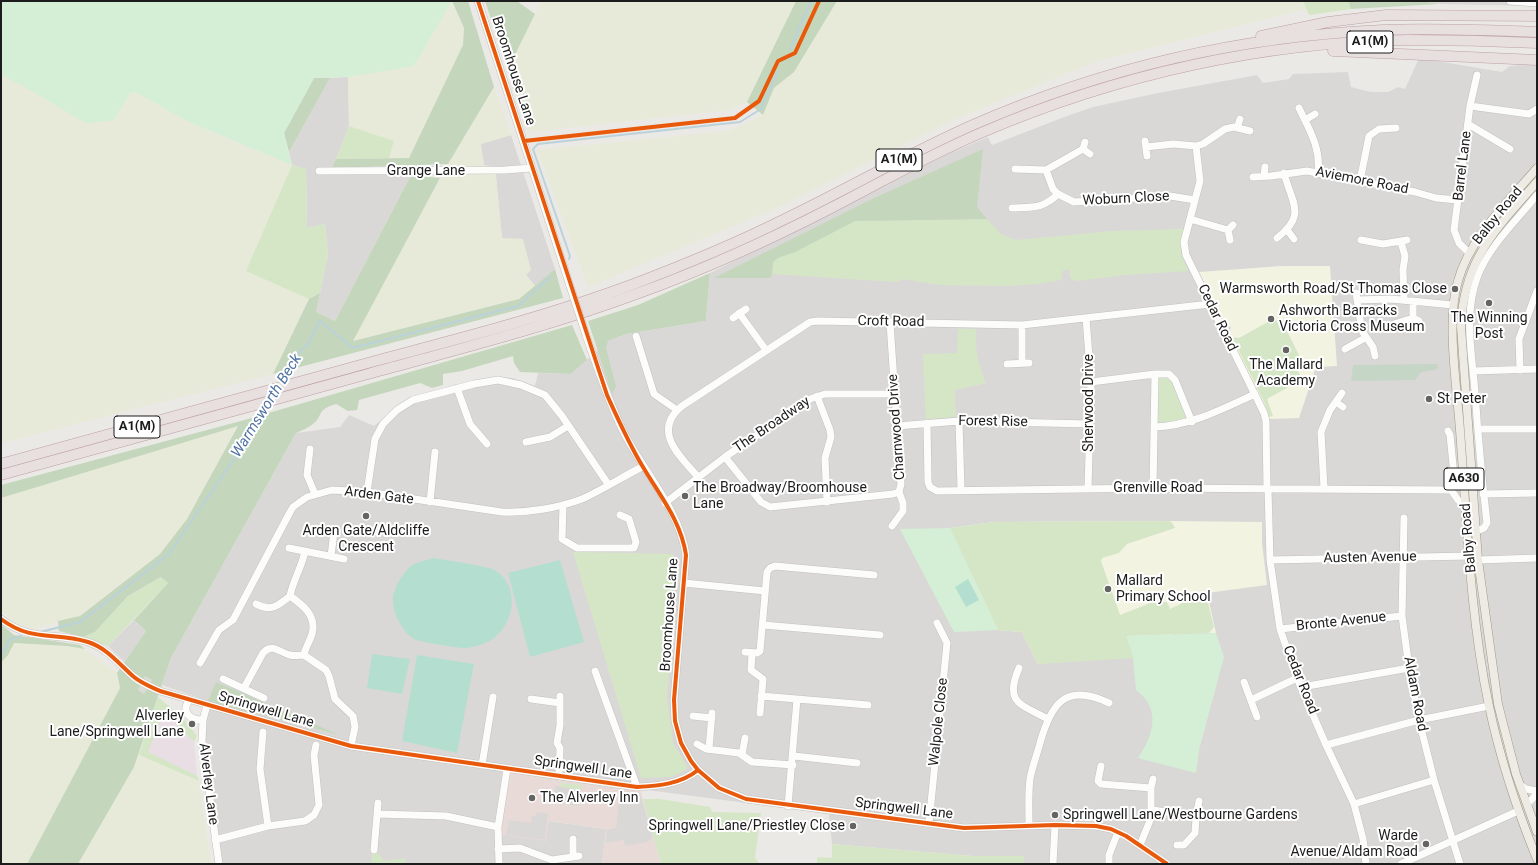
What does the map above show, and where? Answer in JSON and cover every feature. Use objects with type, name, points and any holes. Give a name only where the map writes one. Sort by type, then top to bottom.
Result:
[{"type":"highway","points":[[1198,54],[1251,38],[1328,22],[1365,17],[1414,14],[1537,16]]},
{"type":"highway","name":"A1(M)","points":[[1,464],[557,310],[633,284],[742,239],[790,217],[915,151],[1012,109],[1113,75],[1198,54],[1260,42],[1355,32],[1409,30],[1537,32]]},
{"type":"highway","name":"A1(M)","points":[[1,476],[507,336],[637,294],[748,248],[833,207],[921,160],[982,132],[1067,100],[1116,85],[1204,64],[1281,50],[1380,41],[1537,43]]},
{"type":"highway","points":[[1204,64],[1283,54],[1344,50],[1537,60]]},
{"type":"main road","name":"Balby Road","points":[[1527,804],[1520,785],[1498,704],[1466,506],[1454,343],[1453,305],[1458,278],[1469,253],[1480,236],[1537,168]]},
{"type":"main road","name":"Balby Road","points":[[1518,811],[1489,706],[1474,608],[1474,558],[1477,531],[1463,358],[1462,326],[1463,297],[1467,282],[1480,252],[1492,234],[1537,182]]},
{"type":"main road","points":[[1518,811],[1527,804]]},
{"type":"main road","name":"A630","points":[[1527,804],[1537,832]]},
{"type":"main road","name":"A630","points":[[1518,811],[1537,859]]},
{"type":"street","name":"Broomhouse Lane","points":[[478,1],[606,395],[623,432],[642,467],[666,503],[678,527],[684,546],[684,583],[674,710],[681,743],[698,770]]},
{"type":"street","points":[[1510,1],[1537,3]]},
{"type":"street","name":"Barrel Lane","points":[[1469,253],[1459,243],[1454,230],[1470,106],[1477,75]]},
{"type":"street","points":[[1470,106],[1529,114],[1537,109]]},
{"type":"street","points":[[1299,108],[1316,144],[1319,163],[1318,172]]},
{"type":"street","points":[[1305,120],[1315,114]]},
{"type":"street","points":[[1237,128],[1240,119]]},
{"type":"street","points":[[1468,124],[1510,149]]},
{"type":"street","points":[[1147,156],[1146,144],[1196,146],[1204,144],[1225,129],[1237,128],[1250,130]]},
{"type":"street","points":[[1360,181],[1369,136],[1379,129],[1396,128]]},
{"type":"street","points":[[1015,169],[1046,170],[1084,146],[1090,154]]},
{"type":"street","name":"Cedar Road","points":[[1196,146],[1200,175],[1184,242],[1186,255],[1255,394],[1266,421],[1270,560],[1280,629],[1297,678],[1354,804],[1363,839],[1366,864]]},
{"type":"street","points":[[1264,176],[1265,167]]},
{"type":"street","name":"Grange Lane","points":[[319,171],[505,170],[532,168]]},
{"type":"street","points":[[1012,208],[1039,207],[1045,205],[1058,194],[1049,183],[1046,170]]},
{"type":"street","name":"Aviemore Road","points":[[1253,176],[1299,171],[1318,172],[1415,192],[1436,198],[1458,200]]},
{"type":"street","points":[[1278,238],[1288,231],[1295,218],[1296,209],[1284,173]]},
{"type":"street","name":"Woburn Close","points":[[1058,194],[1074,202],[1170,196],[1195,200]]},
{"type":"street","points":[[1477,531],[1484,528],[1487,523],[1483,494],[1473,371],[1470,358],[1469,316],[1473,289],[1478,275],[1494,248],[1537,195]]},
{"type":"street","points":[[1190,219],[1231,228],[1230,240]]},
{"type":"street","points":[[1288,231],[1294,239]]},
{"type":"street","points":[[1361,240],[1383,244],[1404,241],[1404,300]]},
{"type":"street","points":[[1520,370],[1519,339],[1537,291]]},
{"type":"street","points":[[1375,356],[1373,347],[1365,338],[1361,326],[1356,296],[1453,305]]},
{"type":"street","points":[[1413,302],[1413,318]]},
{"type":"street","name":"Croft Road","points":[[677,410],[766,350],[810,322],[817,320],[890,323],[1022,325],[1210,304]]},
{"type":"street","points":[[733,318],[746,309]]},
{"type":"street","points":[[739,313],[766,350]]},
{"type":"street","name":"Sherwood Drive","points":[[1086,318],[1091,382],[1088,489]]},
{"type":"street","points":[[1394,324],[1413,318],[1419,321],[1421,328]]},
{"type":"street","name":"Charnwood Drive","points":[[890,323],[894,394],[902,484],[899,492],[903,511],[892,526]]},
{"type":"street","points":[[1007,364],[1025,363],[1022,325]]},
{"type":"street","points":[[636,336],[654,394],[677,410],[669,422],[668,434],[670,440],[674,448],[698,478]]},
{"type":"street","points":[[1345,349],[1365,338]]},
{"type":"street","points":[[1473,371],[1537,369]]},
{"type":"street","points":[[1091,382],[1155,374],[1166,374],[1172,376],[1192,422]]},
{"type":"street","points":[[1153,488],[1155,374]]},
{"type":"street","points":[[367,492],[374,444],[383,424],[397,410],[408,403],[457,388],[498,380],[521,385],[544,395],[562,416],[608,484]]},
{"type":"street","points":[[457,388],[470,424],[486,444]]},
{"type":"street","points":[[1324,488],[1321,432],[1324,421],[1342,393]]},
{"type":"street","name":"The Broadway","points":[[666,503],[725,457],[817,396],[825,394],[894,394]]},
{"type":"street","points":[[1154,428],[1172,427],[1192,422],[1255,394]]},
{"type":"street","points":[[817,396],[831,437],[824,458],[827,502]]},
{"type":"street","points":[[1336,402],[1343,407]]},
{"type":"street","points":[[959,421],[961,490]]},
{"type":"street","name":"Forest Rise","points":[[897,426],[959,421],[1090,424]]},
{"type":"street","name":"Grenville Road","points":[[927,423],[928,482],[930,487],[937,491],[1153,488],[1451,490]]},
{"type":"street","points":[[526,442],[550,437],[568,426]]},
{"type":"street","points":[[1478,430],[1537,429]]},
{"type":"street","points":[[1448,431],[1450,434],[1455,484],[1451,490],[1458,500],[1466,506]]},
{"type":"street","points":[[310,449],[307,475],[315,494]]},
{"type":"street","points":[[430,502],[435,452]]},
{"type":"street","points":[[725,457],[765,506],[775,508],[893,494],[899,492]]},
{"type":"street","name":"Arden Gate","points":[[200,664],[217,633],[233,620],[291,510],[300,501],[315,494],[332,490],[367,492],[430,502],[511,512],[563,505],[581,499],[642,467]]},
{"type":"street","points":[[1483,494],[1537,493]]},
{"type":"street","points":[[563,505],[562,539],[577,548],[634,548],[636,542],[629,519],[620,515]]},
{"type":"street","name":"Aldam Road","points":[[1404,518],[1402,616],[1409,668],[1419,720],[1434,780],[1460,864]]},
{"type":"street","points":[[331,556],[334,532]]},
{"type":"street","points":[[289,548],[344,558]]},
{"type":"street","points":[[256,604],[265,608],[272,608],[290,596],[293,582],[302,565],[305,551]]},
{"type":"street","name":"Austen Avenue","points":[[1270,560],[1537,558]]},
{"type":"street","points":[[760,713],[763,679],[751,670],[748,652],[757,653],[760,651],[767,572],[770,568],[775,566],[874,575]]},
{"type":"street","points":[[684,583],[765,591]]},
{"type":"street","points":[[290,596],[306,609],[313,623],[312,634],[304,655]]},
{"type":"street","name":"Bronte Avenue","points":[[1280,629],[1402,616]]},
{"type":"street","name":"Springwell Lane","points":[[1,619],[17,630],[32,635],[88,642],[112,656],[145,685],[189,700],[351,746],[637,787],[669,784],[690,776],[698,770],[719,788],[746,799],[788,806],[964,828],[1055,825],[1096,826],[1118,832],[1167,864]]},
{"type":"street","name":"Walpole Close","points":[[929,823],[947,643],[937,623]]},
{"type":"street","points":[[762,625],[880,635]]},
{"type":"street","points":[[244,688],[263,652],[267,649],[273,647],[290,656],[304,655],[326,670],[335,699],[353,716],[355,727],[351,746]]},
{"type":"street","points":[[1019,668],[1013,682],[1014,698],[1021,705],[1048,718]]},
{"type":"street","points":[[1302,687],[1409,668]]},
{"type":"street","points":[[595,671],[637,787]]},
{"type":"street","points":[[1251,700],[1297,678]]},
{"type":"street","points":[[224,679],[264,698]]},
{"type":"street","points":[[1244,682],[1257,717]]},
{"type":"street","points":[[1029,826],[1031,778],[1048,718],[1053,708],[1067,697],[1073,695],[1093,696],[1109,703]]},
{"type":"street","points":[[761,696],[868,705]]},
{"type":"street","points":[[482,765],[493,697]]},
{"type":"street","points":[[531,699],[560,700],[560,724],[557,743],[560,748],[559,776]]},
{"type":"street","points":[[788,806],[794,756],[797,699]]},
{"type":"street","points":[[189,700],[186,710],[188,716],[194,720],[203,720]]},
{"type":"street","name":"Alverley Lane","points":[[206,705],[203,720],[202,741],[219,864]]},
{"type":"street","points":[[1326,745],[1419,720],[1489,706]]},
{"type":"street","points":[[693,716],[712,716],[709,749]]},
{"type":"street","points":[[263,732],[260,769],[268,826]]},
{"type":"street","points":[[742,755],[745,738]]},
{"type":"street","points":[[697,744],[709,749],[742,755],[752,762],[793,765]]},
{"type":"street","points":[[215,840],[268,826],[305,821],[314,815],[319,804],[314,755],[316,745]]},
{"type":"street","points":[[794,756],[857,763]]},
{"type":"street","points":[[1101,766],[1098,778],[1098,781],[1101,784],[1151,788]]},
{"type":"street","points":[[499,864],[498,827],[508,769]]},
{"type":"street","points":[[1140,845],[1149,825],[1152,810],[1151,788],[1153,779]]},
{"type":"street","points":[[1354,804],[1434,780]]},
{"type":"street","points":[[1520,785],[1526,789],[1537,791]]},
{"type":"street","points":[[1527,804],[1537,794]]},
{"type":"street","points":[[1176,845],[1184,845],[1195,833],[1199,801]]},
{"type":"street","points":[[374,850],[378,803]]},
{"type":"street","points":[[1152,810],[1196,816]]},
{"type":"street","points":[[1401,864],[1518,811]]},
{"type":"street","points":[[377,814],[446,816],[498,827]]},
{"type":"street","points":[[1053,864],[1055,825]]},
{"type":"street","points":[[1109,864],[1109,855],[1118,832]]},
{"type":"street","points":[[498,849],[520,848],[552,860],[576,856],[573,839]]},
{"type":"shaded area","points":[[541,1],[796,1],[747,102],[729,110],[529,132],[508,69]]},
{"type":"shaded area","points":[[837,1],[1303,1],[1307,9],[1097,61],[955,119],[781,206],[588,287],[537,150],[728,131],[763,115],[774,88],[794,72]]},
{"type":"shaded area","points":[[1420,1],[1537,1],[1537,6],[1439,4]]},
{"type":"shaded area","points":[[451,2],[464,28],[463,45],[409,158],[389,158],[394,141],[349,126],[348,77],[414,66]]},
{"type":"shaded area","points":[[1419,58],[1502,72],[1510,66],[1537,64],[1537,864],[1024,864],[1024,856],[972,856],[832,844],[829,814],[504,771],[548,821],[606,829],[602,864],[219,864],[203,720],[208,701],[162,685],[171,658],[296,433],[340,427],[349,415],[374,426],[398,406],[496,377],[513,378],[535,386],[538,373],[571,374],[608,341],[626,334],[706,321],[710,273],[948,154],[988,137],[992,145],[1093,107],[1158,93],[1257,75],[1263,83],[1289,79],[1293,74],[1348,72],[1351,87],[1371,92],[1388,92],[1398,87],[1405,89]]},
{"type":"shaded area","points":[[1,75],[25,87],[115,118],[130,93],[135,92],[189,122],[292,165],[247,271],[309,299],[273,374],[1,443]]},
{"type":"shaded area","points":[[348,77],[349,126],[330,174],[411,175],[335,321],[316,312],[328,254],[325,224],[307,228],[306,169],[292,165],[289,152],[330,78]]},
{"type":"shaded area","points":[[494,87],[511,135],[481,144],[484,165],[495,167],[502,238],[523,239],[531,270],[526,275],[535,286],[519,299],[352,341],[448,164]]},
{"type":"shaded area","points":[[511,135],[555,269],[535,286],[502,238],[495,167],[484,165],[480,144]]},
{"type":"shaded area","name":"The Mallard Academy","points":[[1282,266],[1330,266],[1337,366],[1316,367],[1299,418],[1269,419],[1266,408],[1229,334],[1231,327],[1225,325],[1199,272]]},
{"type":"shaded area","points":[[1437,364],[1438,369],[1421,372],[1415,380],[1351,381],[1353,365]]},
{"type":"shaded area","points":[[1451,364],[1455,419],[1382,427],[1377,379],[1351,381],[1353,365]]},
{"type":"shaded area","points":[[238,425],[187,519],[160,554],[79,616],[32,629],[14,622],[1,611],[1,498]]},
{"type":"shaded area","name":"Mallard Primary School","points":[[994,522],[1262,522],[1262,543],[1267,585],[1207,593],[1216,633],[1178,633],[1072,661],[1038,664],[1022,632],[998,630],[950,528]]},
{"type":"shaded area","points":[[134,620],[146,631],[125,662],[108,646]]},
{"type":"shaded area","points":[[14,643],[67,646],[85,649],[117,673],[120,688],[27,864],[1,864],[1,663],[8,655]]},
{"type":"shaded area","points":[[164,711],[194,742],[197,776],[147,752]]},
{"type":"shaded area","points":[[139,755],[199,781],[211,864],[78,864],[134,767]]},
{"type":"shaded area","points":[[504,771],[640,789],[661,864],[602,864],[606,829],[549,821],[546,841],[495,834]]},
{"type":"shaded area","points":[[555,786],[581,790],[579,806],[553,802]]},
{"type":"shaded area","points":[[627,791],[640,794],[653,838],[647,842],[625,846],[624,840],[605,843],[607,830],[616,828],[619,799]]},
{"type":"shaded area","points":[[537,812],[548,813],[545,840],[506,835],[509,820],[531,823],[532,816],[536,816]]},
{"type":"green space","points":[[1,1],[452,1],[414,66],[348,77],[314,78],[284,133],[292,165],[189,122],[135,92],[130,93],[115,118],[109,121],[85,123],[25,87],[1,75]]},
{"type":"green space","points":[[452,1],[468,1],[494,87],[448,164],[332,168],[336,159],[409,158],[463,45],[464,28]]},
{"type":"green space","points":[[485,1],[517,1],[535,14],[508,69]]},
{"type":"green space","points":[[796,1],[837,1],[794,72],[774,88],[763,115],[747,102]]},
{"type":"green space","points":[[1303,1],[1348,1],[1351,9],[1309,15]]},
{"type":"green space","points":[[1348,1],[1420,1],[1439,4],[1351,9]]},
{"type":"green space","points":[[314,78],[330,78],[289,152],[284,133]]},
{"type":"green space","points":[[349,126],[394,141],[389,158],[336,159]]},
{"type":"green space","points":[[983,149],[977,207],[987,219],[855,221],[795,252],[778,258],[773,262],[772,274],[770,278],[714,278],[874,198]]},
{"type":"green space","points":[[292,165],[306,169],[307,228],[325,224],[328,254],[320,293],[309,299],[246,271]]},
{"type":"green space","points":[[411,175],[440,178],[353,341],[519,299],[555,269],[563,298],[273,374],[309,299],[320,293],[316,312],[335,321]]},
{"type":"green space","points":[[987,219],[1001,234],[1016,240],[1112,231],[1183,229],[1181,252],[1188,271],[1125,275],[1077,281],[1070,278],[1070,270],[1063,270],[1061,280],[1038,284],[1007,286],[940,285],[903,279],[896,282],[772,274],[773,262],[777,258],[795,252],[855,221]]},
{"type":"green space","points":[[710,273],[706,321],[626,334],[608,341],[606,348],[616,386],[612,394],[588,321],[638,305]]},
{"type":"green space","points":[[1275,318],[1279,325],[1283,323],[1304,365],[1297,369],[1301,377],[1299,381],[1267,399],[1273,416],[1269,417],[1265,404],[1232,337],[1239,338]]},
{"type":"green space","points":[[572,325],[587,360],[571,374],[520,372],[514,363],[513,356],[462,371],[443,374],[443,385],[432,388],[420,383],[359,400],[357,410],[348,411],[336,404],[329,406],[322,411],[313,424],[296,433],[171,658],[134,767],[78,864],[27,864],[120,688],[117,673],[146,631],[134,620],[168,583],[161,577],[128,596],[95,632],[83,637],[59,631],[58,621],[80,616],[160,554],[187,519],[238,426],[1,498],[1,485],[241,421]]},
{"type":"green space","points":[[958,329],[976,329],[978,357],[986,383],[955,390],[956,417],[926,419],[923,354],[957,353]]},
{"type":"green space","points":[[1162,376],[1170,377],[1187,414],[1185,420],[1162,425],[1157,418],[1158,381]]},
{"type":"green space","name":"Mallard Primary School","points":[[1170,521],[1175,528],[1127,544],[1119,553],[1102,558],[1101,561],[1120,615],[1153,602],[1167,602],[1170,609],[1181,604],[1181,601],[1200,596],[1207,599],[1214,627],[1209,633],[1127,636],[1133,658],[1038,664],[1022,632],[998,630],[950,528],[994,522]]},
{"type":"green space","points":[[950,528],[998,630],[954,632],[900,529]]},
{"type":"green space","points":[[573,552],[673,554],[676,576],[667,698],[673,743],[688,768],[672,777],[641,778]]},
{"type":"green space","points":[[434,558],[492,569],[505,579],[510,589],[512,601],[506,623],[500,633],[491,640],[480,645],[469,648],[461,648],[423,642],[414,639],[406,632],[396,616],[393,605],[393,595],[400,579],[412,565]]},
{"type":"green space","points":[[560,560],[584,642],[530,657],[508,573]]},
{"type":"green space","points":[[162,577],[168,583],[108,646],[83,637],[95,632],[128,596]]},
{"type":"green space","points":[[968,579],[979,600],[966,607],[955,587]]},
{"type":"green space","points":[[1,624],[14,635],[80,645],[85,649],[67,646],[14,643],[8,655],[1,663]]},
{"type":"green space","points":[[1216,633],[1224,657],[1199,750],[1196,773],[1138,758],[1148,741],[1151,732],[1152,714],[1144,697],[1136,690],[1133,658],[1127,636]]},
{"type":"green space","points":[[372,654],[410,659],[402,694],[367,688]]},
{"type":"green space","points":[[417,655],[474,664],[457,753],[402,741]]},
{"type":"green space","points":[[216,682],[340,735],[208,701]]},
{"type":"green space","points":[[158,697],[183,718],[197,736],[194,742],[164,711],[148,752],[197,776],[199,781],[139,755]]},
{"type":"green space","points":[[561,783],[582,785],[581,790],[561,787]]},
{"type":"green space","points":[[643,799],[660,799],[710,807],[712,812],[761,813],[755,858],[759,863],[772,864],[661,864]]},
{"type":"green space","points":[[832,844],[972,856],[1024,856],[1024,864],[817,864],[817,857],[832,858]]},
{"type":"green space","points":[[372,853],[378,853],[384,861],[405,858],[406,864],[371,864]]},
{"type":"pier","points":[[145,676],[152,680],[144,694],[138,690]]},
{"type":"waterway","name":"Warmsworth Beck","points":[[790,49],[811,1]]},
{"type":"waterway","name":"Warmsworth Beck","points":[[569,259],[570,256],[533,149],[538,144],[740,122],[761,109],[778,71]]},
{"type":"waterway","name":"Warmsworth Beck","points":[[280,384],[293,358],[308,344],[320,321],[353,348],[518,306],[550,277]]},
{"type":"waterway","name":"Warmsworth Beck","points":[[40,632],[80,622],[169,554],[263,417],[270,404]]},
{"type":"waterway","name":"Warmsworth Beck","points":[[1,656],[10,639],[21,636]]},
{"type":"cycle path","points":[[478,1],[607,395],[633,449],[669,509],[680,531],[686,555],[674,700],[675,721],[681,743],[698,770],[719,788],[746,799],[964,828],[1055,825],[1096,826],[1111,829],[1126,836],[1167,864]]},
{"type":"cycle path","points":[[524,141],[735,118],[759,101],[778,61],[795,53],[819,1]]},
{"type":"cycle path","points":[[1,619],[23,631],[34,634],[76,639],[95,645],[107,652],[137,679],[160,691],[351,746],[637,787],[661,785],[677,781],[698,770]]},
{"type":"place","name":"Warmsworth Road/St Thomas Close","points":[[1455,289]]},
{"type":"place","name":"The Winning Post","points":[[1489,303]]},
{"type":"place","name":"Ashworth Barracks Victoria Cross Museum","points":[[1271,319]]},
{"type":"place","name":"The Mallard Academy","points":[[1286,350]]},
{"type":"place","name":"St Peter","points":[[1429,399]]},
{"type":"place","name":"The Broadway/Broomhouse Lane","points":[[685,496]]},
{"type":"place","name":"Arden Gate/Aldcliffe Crescent","points":[[366,516]]},
{"type":"place","name":"Mallard Primary School","points":[[1108,589]]},
{"type":"place","name":"Alverley Lane/Springwell Lane","points":[[192,724]]},
{"type":"place","name":"The Alverley Inn","points":[[532,798]]},
{"type":"place","name":"Springwell Lane/Westbourne Gardens","points":[[1055,815]]},
{"type":"place","name":"Springwell Lane/Priestley Close","points":[[853,826]]},
{"type":"place","name":"Warde Avenue/Aldam Road","points":[[1426,844]]}]
